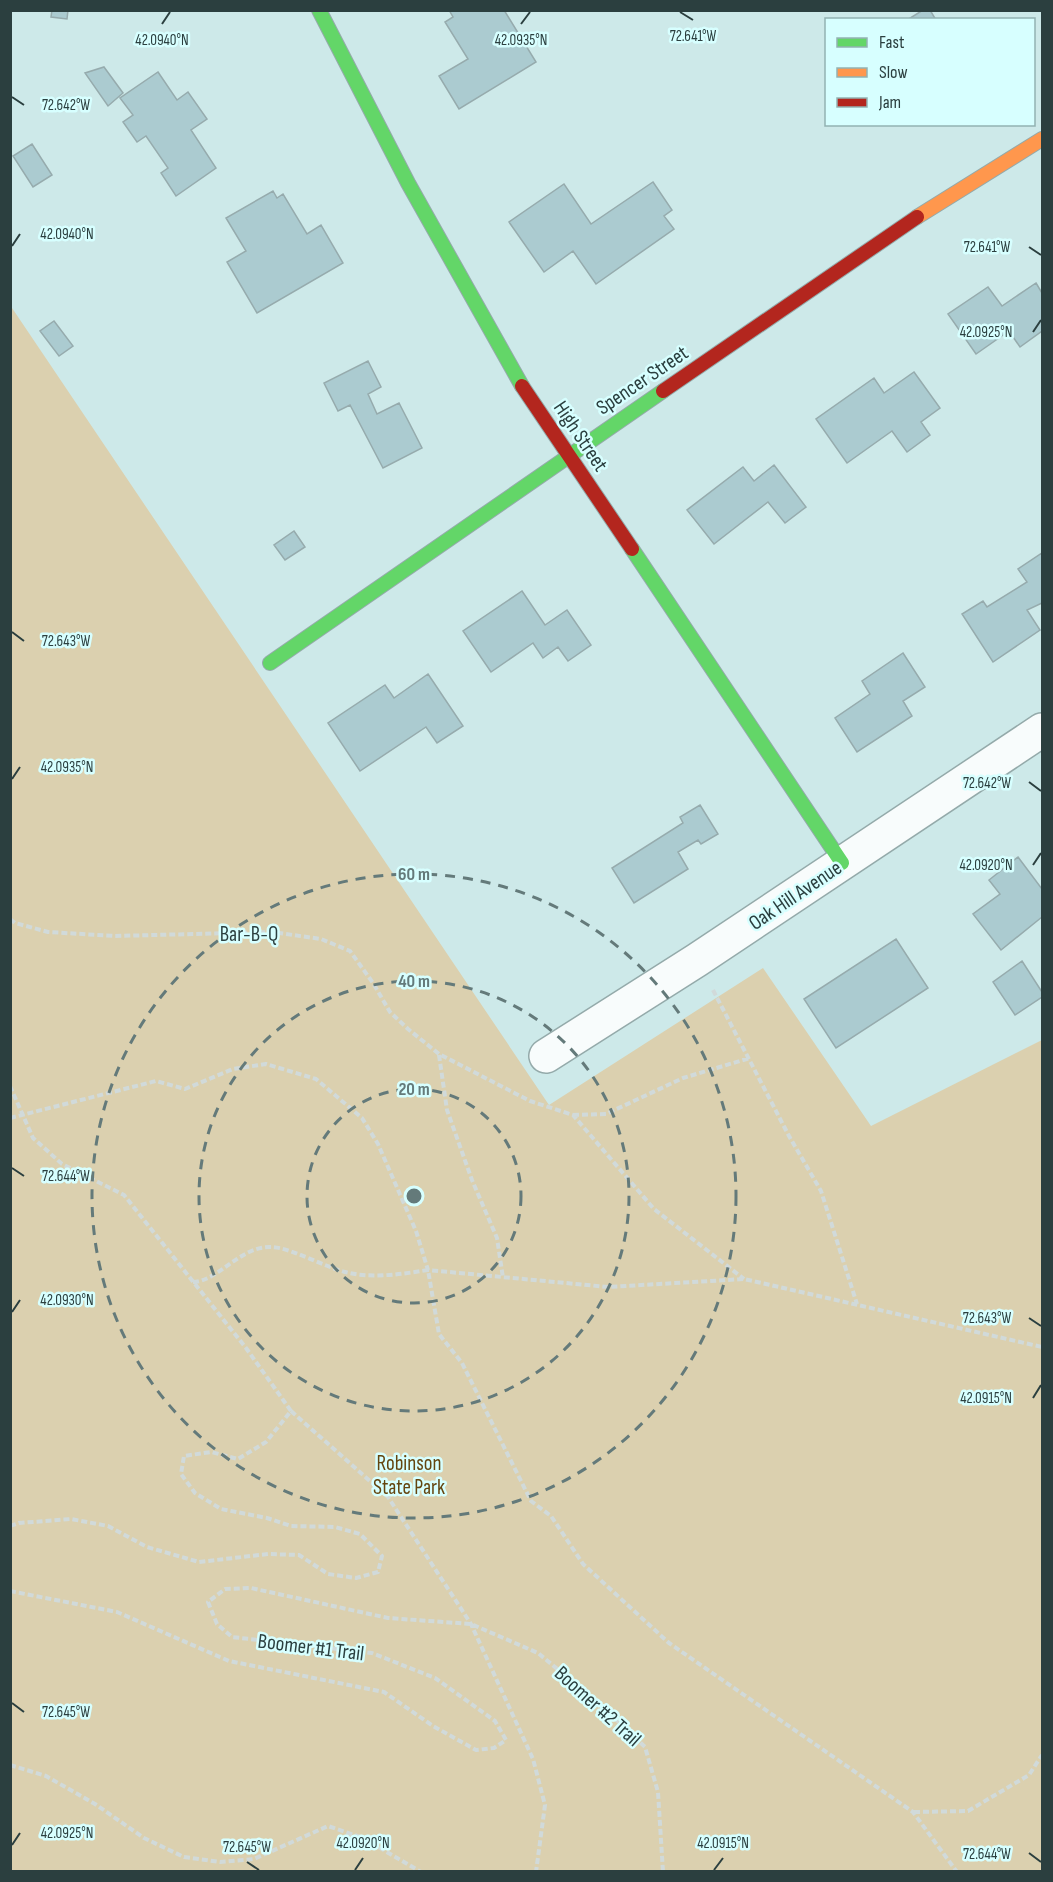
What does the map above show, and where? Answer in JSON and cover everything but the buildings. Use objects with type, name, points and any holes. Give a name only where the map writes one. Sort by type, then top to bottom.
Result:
[{"type":"street","name":"High Street","points":[[319,10],[419,204],[523,387],[842,863]]},
{"type":"street","name":"Spencer Street","points":[[270,663],[892,233],[1042,139]]},
{"type":"street","name":"Oak Hill Avenue","points":[[546,1056],[697,960],[1042,730]]},
{"type":"path","name":"Bar-B-Q","points":[[10,919],[15,923],[48,932],[115,936],[272,932],[321,939],[350,951],[374,983],[390,1012],[439,1054],[530,1101],[573,1115]]},
{"type":"path","points":[[697,960],[789,1136],[821,1191],[857,1304]]},
{"type":"path","points":[[439,1054],[447,1110],[472,1180],[497,1238],[504,1278]]},
{"type":"path","points":[[573,1115],[606,1114],[683,1078],[750,1058]]},
{"type":"path","points":[[10,1118],[156,1081],[185,1089],[232,1068],[266,1064],[316,1079],[362,1118],[378,1144],[416,1231],[428,1270],[439,1334],[462,1363],[531,1501],[551,1516],[583,1564],[669,1643],[913,1812],[957,1872]]},
{"type":"path","points":[[10,1086],[25,1115],[33,1138],[62,1164],[124,1196],[246,1348],[291,1412],[388,1497],[471,1624],[533,1759],[545,1805],[536,1872]]},
{"type":"path","points":[[573,1115],[654,1209],[744,1279]]},
{"type":"path","points":[[192,1282],[203,1282],[243,1255],[272,1246],[348,1273],[394,1275],[428,1270],[608,1287],[744,1279],[1042,1347]]},
{"type":"path","points":[[10,1526],[19,1523],[71,1519],[108,1526],[147,1547],[199,1562],[268,1554],[299,1555],[328,1574],[356,1578],[378,1572],[382,1556],[360,1534],[335,1527],[291,1526],[267,1518],[221,1509],[195,1493],[181,1474],[184,1456],[211,1452],[238,1459],[266,1442],[291,1412]]},
{"type":"path","name":"Boomer #1 Trail","points":[[10,1591],[117,1612],[229,1661],[384,1692],[433,1726],[476,1750],[494,1748],[506,1740],[495,1721],[435,1678],[372,1653],[232,1637],[217,1624],[208,1602],[225,1589],[251,1588],[388,1618],[471,1624]]},
{"type":"path","name":"Boomer #2 Trail","points":[[471,1624],[538,1653],[602,1706],[645,1747],[658,1792],[663,1872]]},
{"type":"path","points":[[913,1812],[968,1811],[1029,1775],[1042,1755]]},
{"type":"path","points":[[10,1765],[46,1776],[95,1804],[144,1838],[184,1857],[220,1862],[254,1859],[328,1826],[363,1838],[421,1872]]},
{"type":"green space","name":"Robinson State Park","points":[[10,305],[549,1105],[763,968],[871,1126],[1042,1040],[1042,1871],[11,1871]]},
{"type":"traffic: fast","points":[[319,10],[408,183],[522,386]]},
{"type":"traffic: fast","points":[[270,663],[663,391]]},
{"type":"traffic: fast","points":[[632,549],[842,863]]},
{"type":"traffic: slow","points":[[917,217],[1042,139]]},
{"type":"traffic: jam","points":[[663,391],[917,217]]},
{"type":"traffic: jam","points":[[522,386],[632,549]]}]
